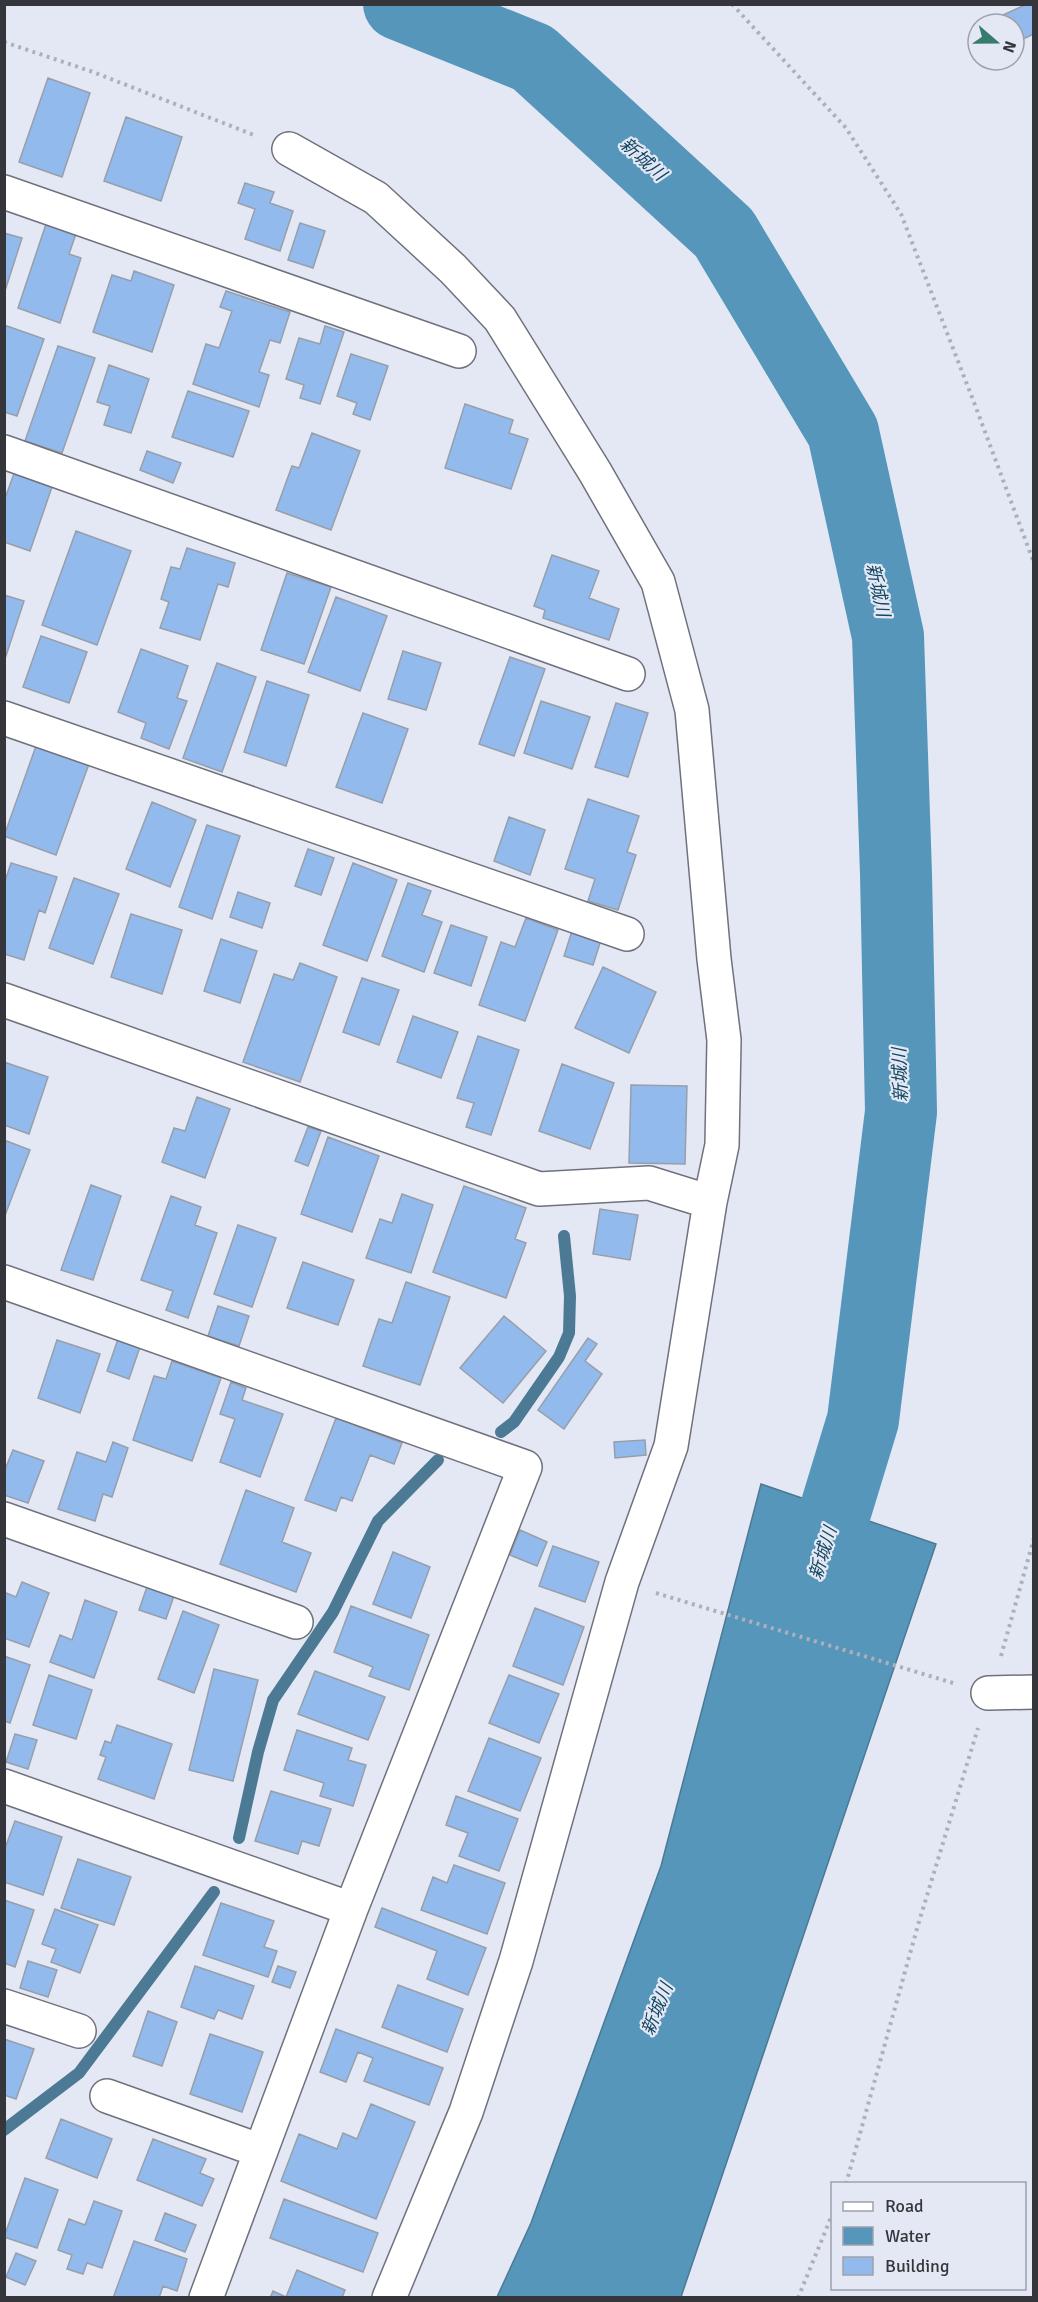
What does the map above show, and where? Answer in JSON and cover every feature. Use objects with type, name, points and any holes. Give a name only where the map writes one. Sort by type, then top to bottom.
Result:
[{"type":"street","points":[[289,149],[376,198],[453,269],[500,319],[595,472],[658,582],[692,710],[714,959],[724,1040],[722,1145],[710,1202],[670,1446],[635,1586],[466,2112],[389,2298]]},
{"type":"street","points":[[4,192],[459,351]]},
{"type":"street","points":[[4,452],[628,674]]},
{"type":"street","points":[[4,718],[627,934]]},
{"type":"street","points":[[4,1000],[539,1190],[649,1183],[710,1202]]},
{"type":"street","points":[[4,1282],[525,1467],[351,1909],[206,2298]]},
{"type":"street","points":[[4,1519],[296,1622]]},
{"type":"street","points":[[975,1690],[1034,1692]]},
{"type":"street","points":[[4,1786],[351,1909]]},
{"type":"street","points":[[4,2006],[79,2031]]},
{"type":"street","points":[[107,2096],[261,2151]]},
{"type":"path","points":[[732,4],[846,128],[901,214],[1034,563]]},
{"type":"path","points":[[4,42],[93,72],[289,149]]},
{"type":"path","points":[[847,2182],[918,1925],[975,1690],[1009,1633],[1034,1538]]},
{"type":"path","points":[[635,1586],[975,1690]]},
{"type":"path","points":[[798,2298],[831,2217]]},
{"type":"water","points":[[761,1484],[936,1544],[681,2297],[497,2297],[531,2223],[661,1866]]},
{"type":"building","points":[[1031,4],[1034,9],[1034,34],[1026,38],[1026,12],[1010,12]]},
{"type":"building","points":[[48,78],[90,93],[62,177],[19,162]]},
{"type":"building","points":[[126,117],[182,137],[161,201],[104,181]]},
{"type":"building","points":[[245,183],[274,192],[270,203],[293,211],[280,251],[245,239],[255,209],[238,203]]},
{"type":"building","points":[[47,221],[77,231],[69,254],[81,258],[60,323],[18,308]]},
{"type":"building","points":[[300,223],[325,231],[313,268],[288,260]]},
{"type":"building","points":[[4,233],[22,238],[4,294]]},
{"type":"building","points":[[134,271],[174,285],[152,352],[93,332],[112,275],[131,281]]},
{"type":"building","points":[[226,291],[290,312],[280,343],[270,340],[259,372],[269,375],[259,407],[193,384],[206,344],[219,348],[232,311],[220,307]]},
{"type":"building","points":[[4,325],[44,339],[17,416],[4,412]]},
{"type":"building","points":[[325,326],[344,332],[320,404],[300,398],[304,385],[286,379],[299,338],[320,344]]},
{"type":"building","points":[[58,346],[95,358],[62,453],[25,441]]},
{"type":"building","points":[[351,354],[388,366],[370,420],[353,414],[357,403],[337,396]]},
{"type":"building","points":[[109,365],[149,379],[131,433],[104,425],[110,406],[97,402]]},
{"type":"building","points":[[188,391],[249,411],[233,457],[172,437]]},
{"type":"building","points":[[465,404],[513,420],[509,433],[528,439],[511,489],[445,468]]},
{"type":"building","points":[[312,433],[360,451],[331,530],[276,510],[292,466],[299,468]]},
{"type":"building","points":[[147,451],[181,463],[173,483],[140,470]]},
{"type":"building","points":[[15,471],[53,484],[30,551],[4,542],[4,501]]},
{"type":"building","points":[[76,531],[131,551],[97,645],[42,625]]},
{"type":"building","points":[[187,548],[235,563],[228,587],[218,584],[200,640],[160,628],[169,602],[161,599],[171,567],[180,569]]},
{"type":"building","points":[[552,555],[599,571],[589,598],[619,609],[609,640],[543,618],[545,610],[534,606]]},
{"type":"building","points":[[287,573],[331,587],[304,664],[261,650]]},
{"type":"building","points":[[4,595],[24,601],[4,662]]},
{"type":"building","points":[[336,597],[387,616],[360,691],[308,672]]},
{"type":"building","points":[[41,636],[87,652],[69,703],[23,687]]},
{"type":"building","points":[[141,649],[188,666],[177,698],[187,701],[169,749],[141,738],[146,723],[118,712]]},
{"type":"building","points":[[403,651],[441,663],[426,710],[388,699]]},
{"type":"building","points":[[510,657],[545,669],[514,756],[479,744]]},
{"type":"building","points":[[217,663],[256,677],[222,772],[183,758]]},
{"type":"building","points":[[267,681],[309,695],[286,766],[244,752]]},
{"type":"building","points":[[541,701],[590,717],[572,769],[524,753]]},
{"type":"building","points":[[616,703],[648,713],[628,777],[595,767]]},
{"type":"building","points":[[363,713],[408,729],[382,803],[336,787]]},
{"type":"building","points":[[36,746],[89,764],[56,855],[4,836]]},
{"type":"building","points":[[588,799],[639,816],[627,852],[636,855],[618,910],[588,901],[595,879],[565,869]]},
{"type":"building","points":[[152,802],[196,820],[170,887],[126,869]]},
{"type":"building","points":[[509,817],[545,830],[530,875],[494,861]]},
{"type":"building","points":[[207,825],[240,836],[212,919],[179,907]]},
{"type":"building","points":[[308,849],[334,858],[321,895],[295,886]]},
{"type":"building","points":[[11,863],[57,877],[45,913],[39,910],[24,960],[4,954],[4,884]]},
{"type":"building","points":[[353,863],[397,880],[367,961],[323,945]]},
{"type":"building","points":[[74,878],[119,894],[93,964],[49,948]]},
{"type":"building","points":[[408,883],[431,891],[422,915],[442,922],[424,972],[382,956]]},
{"type":"building","points":[[238,892],[270,903],[262,928],[230,917]]},
{"type":"building","points":[[131,914],[182,930],[162,994],[111,977]]},
{"type":"building","points":[[526,918],[558,930],[525,1021],[479,1005],[501,942],[515,947]]},
{"type":"building","points":[[451,925],[487,937],[471,986],[434,973]]},
{"type":"building","points":[[572,931],[601,940],[593,965],[564,956]]},
{"type":"building","points":[[221,939],[257,951],[240,1003],[204,991]]},
{"type":"building","points":[[300,963],[337,977],[300,1082],[243,1062],[274,974],[293,980]]},
{"type":"building","points":[[603,967],[656,992],[629,1053],[575,1028]]},
{"type":"building","points":[[362,978],[399,990],[379,1045],[343,1032]]},
{"type":"building","points":[[413,1016],[458,1032],[441,1078],[397,1062]]},
{"type":"building","points":[[478,1036],[519,1050],[491,1135],[466,1127],[474,1103],[457,1098]]},
{"type":"building","points":[[4,1062],[48,1077],[29,1134],[4,1125]]},
{"type":"building","points":[[562,1064],[614,1083],[590,1149],[539,1131]]},
{"type":"building","points":[[631,1085],[687,1086],[685,1164],[629,1163]]},
{"type":"building","points":[[197,1097],[230,1109],[205,1178],[162,1162],[174,1128],[185,1131]]},
{"type":"building","points":[[308,1127],[321,1131],[308,1166],[295,1161]]},
{"type":"building","points":[[328,1137],[379,1156],[352,1232],[301,1214]]},
{"type":"building","points":[[4,1140],[30,1150],[4,1218]]},
{"type":"building","points":[[91,1185],[121,1196],[93,1280],[61,1270]]},
{"type":"building","points":[[464,1186],[526,1208],[515,1239],[526,1243],[506,1298],[433,1272]]},
{"type":"building","points":[[402,1194],[433,1205],[411,1273],[366,1258],[380,1219],[392,1223]]},
{"type":"building","points":[[171,1196],[201,1207],[195,1225],[217,1233],[188,1318],[166,1310],[173,1291],[141,1280]]},
{"type":"building","points":[[600,1209],[638,1215],[630,1260],[593,1254]]},
{"type":"building","points":[[238,1225],[276,1238],[252,1307],[214,1294]]},
{"type":"building","points":[[303,1262],[354,1280],[338,1325],[287,1308]]},
{"type":"building","points":[[406,1282],[450,1297],[420,1385],[363,1366],[379,1319],[392,1323]]},
{"type":"building","points":[[218,1306],[249,1316],[239,1346],[208,1336]]},
{"type":"building","points":[[504,1316],[546,1351],[503,1403],[460,1368]]},
{"type":"building","points":[[588,1338],[597,1344],[585,1361],[602,1374],[564,1429],[538,1410]]},
{"type":"building","points":[[118,1339],[140,1347],[129,1379],[107,1371]]},
{"type":"building","points":[[57,1340],[100,1354],[80,1413],[38,1398]]},
{"type":"building","points":[[172,1361],[221,1378],[192,1461],[133,1440],[154,1376],[166,1379]]},
{"type":"building","points":[[231,1382],[246,1388],[242,1400],[283,1414],[260,1477],[220,1462],[235,1419],[220,1414]]},
{"type":"building","points":[[336,1418],[402,1443],[394,1464],[370,1455],[352,1501],[341,1497],[336,1511],[305,1500]]},
{"type":"building","points":[[645,1440],[646,1455],[615,1458],[614,1442]]},
{"type":"building","points":[[113,1442],[128,1448],[112,1497],[103,1494],[95,1521],[58,1509],[77,1452],[106,1462]]},
{"type":"building","points":[[13,1450],[44,1461],[28,1503],[4,1495],[4,1472]]},
{"type":"building","points":[[246,1490],[294,1508],[282,1542],[311,1553],[296,1592],[220,1564]]},
{"type":"building","points":[[520,1530],[547,1542],[537,1566],[510,1555]]},
{"type":"building","points":[[553,1546],[599,1562],[585,1602],[539,1586]]},
{"type":"building","points":[[393,1552],[430,1567],[411,1618],[373,1604]]},
{"type":"building","points":[[22,1582],[49,1593],[29,1647],[4,1638],[4,1592],[16,1597]]},
{"type":"building","points":[[148,1584],[175,1593],[166,1619],[139,1610]]},
{"type":"building","points":[[85,1600],[117,1612],[94,1678],[50,1662],[60,1635],[72,1640]]},
{"type":"building","points":[[351,1606],[429,1635],[409,1690],[369,1676],[373,1667],[334,1652]]},
{"type":"building","points":[[535,1608],[584,1627],[563,1685],[513,1666]]},
{"type":"building","points":[[183,1611],[219,1625],[194,1693],[158,1679]]},
{"type":"building","points":[[4,1656],[30,1665],[10,1723],[4,1721]]},
{"type":"building","points":[[214,1669],[258,1680],[233,1781],[189,1770]]},
{"type":"building","points":[[315,1671],[385,1697],[368,1740],[298,1714]]},
{"type":"building","points":[[49,1675],[92,1690],[76,1739],[33,1725]]},
{"type":"building","points":[[509,1675],[559,1694],[539,1743],[489,1723]]},
{"type":"building","points":[[117,1725],[172,1744],[154,1799],[98,1779],[106,1757],[100,1755],[105,1741],[111,1743]]},
{"type":"building","points":[[297,1730],[352,1748],[348,1760],[366,1765],[353,1806],[320,1796],[324,1783],[284,1770]]},
{"type":"building","points":[[15,1734],[37,1740],[28,1769],[6,1762]]},
{"type":"building","points":[[489,1738],[541,1758],[520,1811],[468,1791]]},
{"type":"building","points":[[271,1791],[331,1809],[319,1846],[302,1841],[298,1854],[255,1841]]},
{"type":"building","points":[[456,1796],[518,1819],[499,1871],[459,1856],[468,1833],[446,1825]]},
{"type":"building","points":[[15,1821],[62,1837],[43,1895],[4,1882],[4,1851]]},
{"type":"building","points":[[78,1859],[131,1877],[114,1925],[61,1908]]},
{"type":"building","points":[[454,1865],[505,1883],[487,1934],[421,1910],[433,1877],[447,1883]]},
{"type":"building","points":[[4,1900],[34,1910],[15,1967],[4,1963]]},
{"type":"building","points":[[221,1903],[274,1921],[264,1947],[277,1951],[268,1977],[203,1955]]},
{"type":"building","points":[[382,1908],[486,1948],[468,1995],[427,1979],[437,1951],[375,1927]]},
{"type":"building","points":[[55,1909],[98,1925],[80,1973],[51,1962],[56,1949],[42,1944]]},
{"type":"building","points":[[28,1961],[57,1970],[48,1997],[20,1988]]},
{"type":"building","points":[[195,1966],[254,1986],[242,2019],[218,2010],[214,2019],[181,2007]]},
{"type":"building","points":[[278,1966],[296,1972],[290,1988],[272,1982]]},
{"type":"building","points":[[398,1985],[463,2009],[447,2052],[382,2027]]},
{"type":"building","points":[[148,2011],[177,2022],[162,2066],[133,2056]]},
{"type":"building","points":[[336,2029],[443,2068],[429,2105],[364,2081],[373,2058],[358,2052],[346,2082],[320,2072]]},
{"type":"building","points":[[210,2034],[263,2052],[242,2112],[190,2094]]},
{"type":"building","points":[[4,2039],[34,2049],[16,2099],[4,2095]]},
{"type":"building","points":[[371,2104],[415,2122],[376,2219],[281,2181],[299,2134],[337,2149],[343,2133],[357,2139]]},
{"type":"building","points":[[61,2119],[112,2139],[97,2178],[46,2158]]},
{"type":"building","points":[[153,2139],[206,2159],[200,2173],[214,2179],[202,2206],[137,2180]]},
{"type":"building","points":[[25,2178],[58,2190],[37,2248],[4,2237]]},
{"type":"building","points":[[284,2199],[378,2233],[363,2272],[270,2238]]},
{"type":"building","points":[[94,2201],[122,2211],[102,2268],[87,2263],[83,2274],[67,2269],[72,2255],[58,2250],[69,2219],[85,2225]]},
{"type":"building","points":[[165,2213],[196,2225],[185,2252],[155,2240]]},
{"type":"building","points":[[134,2241],[187,2259],[177,2291],[163,2286],[159,2298],[113,2298]]},
{"type":"building","points":[[16,2253],[36,2261],[25,2285],[6,2277]]},
{"type":"building","points":[[297,2270],[345,2290],[342,2298],[270,2298],[273,2291],[286,2297]]},
{"type":"waterway","name":"新城川","points":[[399,4],[533,58],[724,233],[843,432],[888,636],[901,1112],[863,1420],[807,1604]]},
{"type":"waterway","points":[[501,1432],[514,1422],[559,1357],[569,1333],[570,1296],[564,1236]]},
{"type":"waterway","points":[[239,1838],[258,1752],[273,1700],[333,1612],[378,1521],[438,1460]]},
{"type":"waterway","points":[[4,2130],[79,2073],[214,1892]]}]
